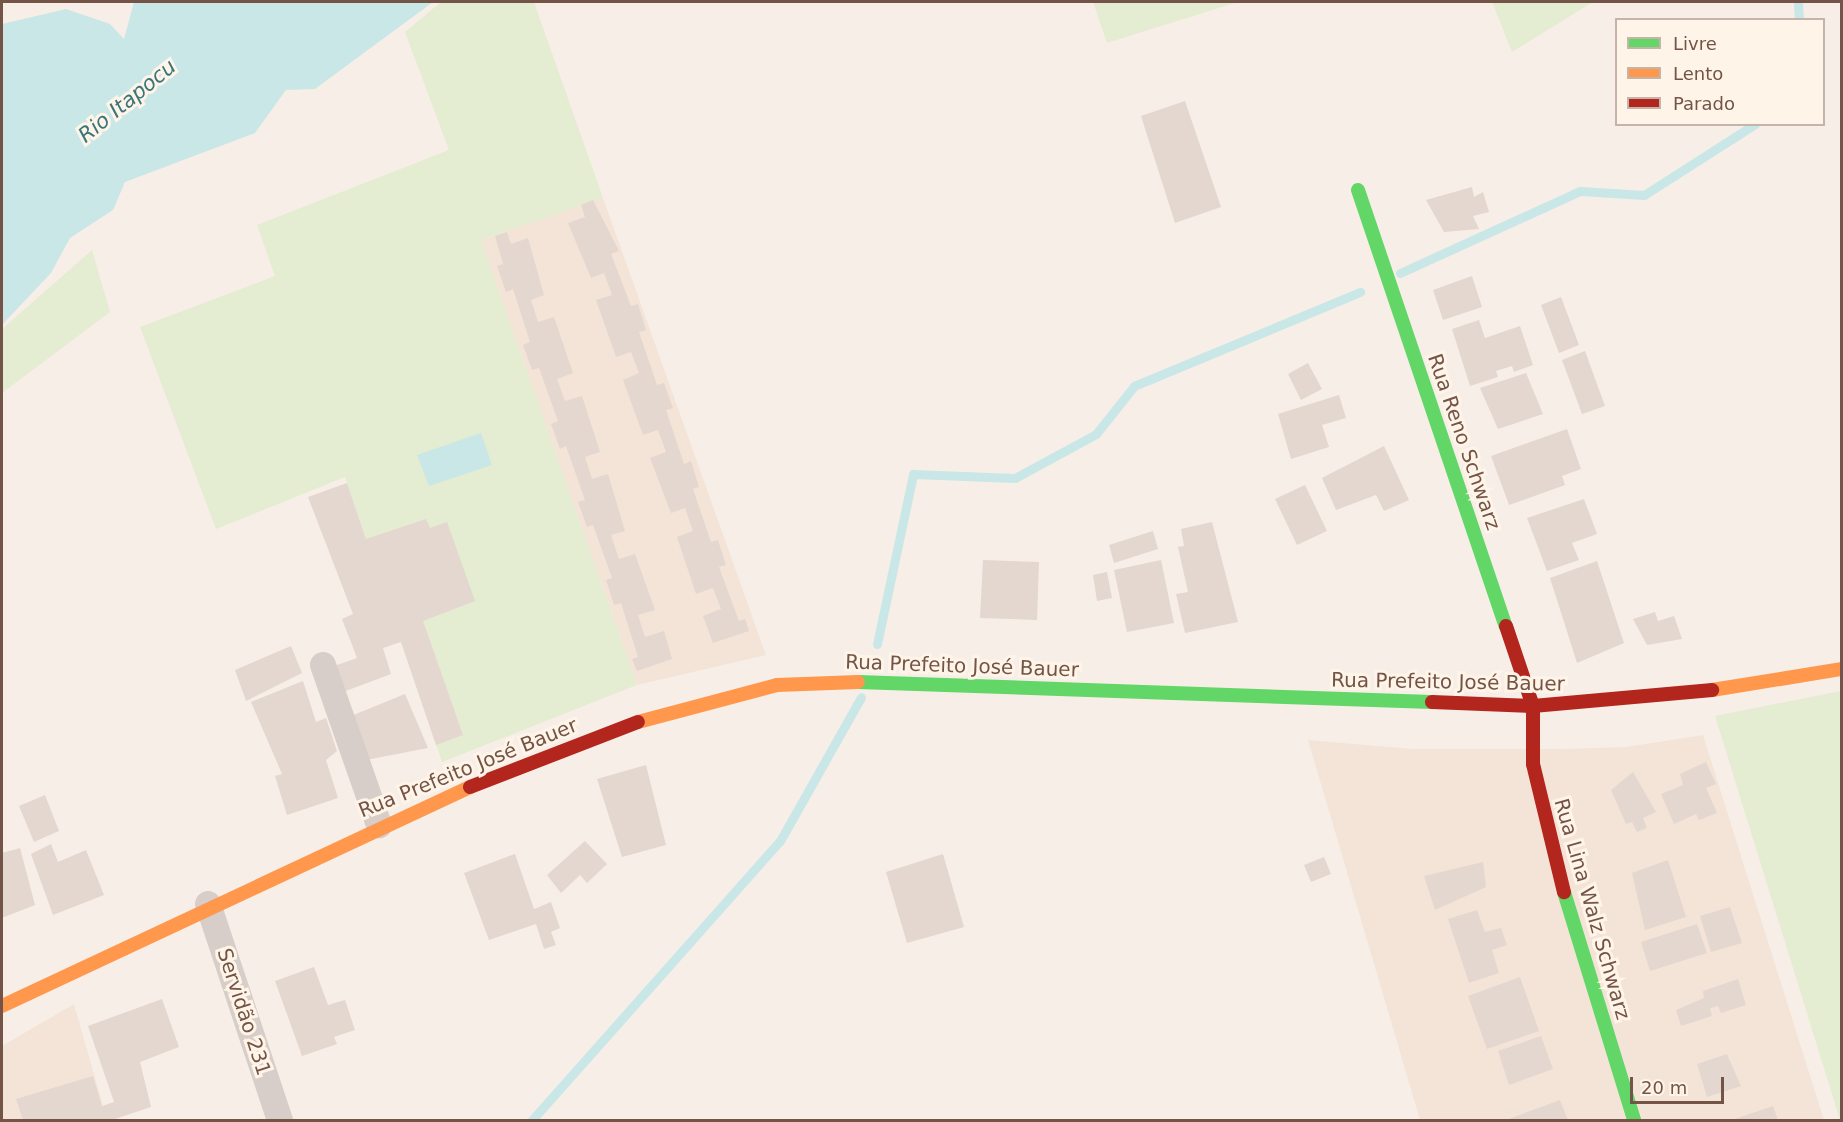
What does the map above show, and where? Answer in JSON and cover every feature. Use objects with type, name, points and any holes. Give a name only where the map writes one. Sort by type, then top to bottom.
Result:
[{"type":"street","name":"Rua Reno Schwarz","points":[[1358,190],[1533,706]]},
{"type":"street","points":[[323,665],[379,825]]},
{"type":"street","name":"Rua Prefeito José Bauer","points":[[2,1006],[208,904],[379,825],[665,712],[777,685],[898,680],[1533,706],[1684,695],[1842,669]]},
{"type":"street","name":"Rua Lina Walz Schwarz","points":[[1533,706],[1533,764],[1553,856],[1634,1120]]},
{"type":"street","name":"Servidão 231","points":[[208,904],[280,1120]]},
{"type":"shaded area","points":[[603,198],[766,655],[637,685],[481,240]]},
{"type":"shaded area","points":[[1703,735],[1824,1120],[1420,1120],[1308,740],[1412,749],[1562,749],[1626,747]]},
{"type":"shaded area","points":[[74,1004],[107,1120],[2,1120],[2,1046]]},
{"type":"green space","points":[[441,2],[534,2],[603,198],[481,240],[637,685],[442,762],[345,477],[216,529],[140,327],[275,276],[257,225],[449,150],[405,32]]},
{"type":"green space","points":[[1093,2],[1238,2],[1107,43]]},
{"type":"green space","points":[[1492,2],[1593,2],[1512,52]]},
{"type":"green space","points":[[92,250],[110,312],[2,393],[2,329]]},
{"type":"green space","points":[[1841,691],[1842,1120],[1840,1120],[1715,716]]},
{"type":"water","name":"Rio Itapocu","points":[[134,2],[433,2],[315,89],[286,90],[255,133],[125,182],[113,210],[70,238],[51,273],[2,325],[2,24],[66,9],[110,24],[124,39]]},
{"type":"water","points":[[481,433],[492,465],[429,486],[417,455]]},
{"type":"building","points":[[1185,101],[1221,207],[1175,223],[1141,116]]},
{"type":"building","points":[[1472,187],[1474,197],[1483,192],[1489,212],[1473,216],[1479,229],[1444,232],[1426,200]]},
{"type":"building","points":[[593,200],[619,251],[611,254],[631,306],[638,304],[646,330],[639,332],[657,385],[664,383],[673,408],[666,410],[684,464],[691,461],[699,487],[693,489],[711,542],[718,540],[726,565],[719,567],[739,621],[745,619],[749,631],[713,643],[703,616],[721,609],[713,588],[696,594],[677,537],[693,531],[685,508],[671,513],[650,458],[666,452],[658,430],[643,435],[623,380],[639,373],[631,352],[616,357],[596,300],[612,295],[604,273],[591,278],[568,223],[585,217],[581,205]]},
{"type":"building","points":[[507,232],[511,244],[528,238],[544,295],[531,300],[538,322],[554,317],[573,373],[557,379],[565,401],[582,396],[600,452],[585,457],[592,479],[608,474],[625,531],[611,535],[619,559],[635,554],[655,610],[638,615],[645,637],[664,631],[672,659],[637,671],[632,659],[638,657],[621,603],[614,605],[606,580],[612,578],[593,525],[587,527],[578,502],[585,500],[566,446],[560,449],[551,424],[558,421],[539,368],[532,370],[523,345],[530,342],[513,289],[506,292],[497,266],[503,264],[495,236]]},
{"type":"building","points":[[1472,276],[1482,307],[1443,320],[1433,290]]},
{"type":"building","points":[[1561,297],[1579,345],[1559,353],[1541,305]]},
{"type":"building","points":[[1479,320],[1485,338],[1520,326],[1533,365],[1514,372],[1512,366],[1496,371],[1498,377],[1470,386],[1452,329]]},
{"type":"building","points":[[1585,351],[1605,406],[1582,414],[1562,360]]},
{"type":"building","points":[[1308,363],[1322,389],[1301,400],[1288,374]]},
{"type":"building","points":[[1526,373],[1543,414],[1498,429],[1480,388]]},
{"type":"building","points":[[1339,395],[1346,418],[1322,425],[1329,447],[1291,459],[1278,414]]},
{"type":"building","points":[[1567,429],[1581,469],[1562,476],[1565,485],[1509,505],[1491,456]]},
{"type":"building","points":[[1384,446],[1409,500],[1384,511],[1376,495],[1336,510],[1322,478]]},
{"type":"building","points":[[347,483],[366,539],[426,519],[430,528],[447,522],[475,601],[423,621],[463,735],[436,745],[401,642],[383,648],[391,674],[343,692],[334,666],[357,658],[342,619],[353,614],[308,497]]},
{"type":"building","points":[[1305,485],[1327,531],[1297,545],[1275,499]]},
{"type":"building","points":[[1584,499],[1597,534],[1572,543],[1579,560],[1547,571],[1527,518]]},
{"type":"building","points":[[1212,522],[1238,622],[1185,633],[1176,594],[1188,592],[1178,547],[1184,546],[1181,529]]},
{"type":"building","points":[[1153,531],[1158,549],[1114,563],[1109,545]]},
{"type":"building","points":[[983,560],[1039,562],[1037,620],[980,618]]},
{"type":"building","points":[[1161,560],[1174,623],[1127,632],[1114,570]]},
{"type":"building","points":[[1597,561],[1624,643],[1577,663],[1550,578]]},
{"type":"building","points":[[1107,572],[1112,598],[1097,601],[1093,575]]},
{"type":"building","points":[[1655,612],[1658,621],[1674,616],[1682,639],[1647,645],[1633,619]]},
{"type":"building","points":[[291,646],[302,673],[246,701],[235,670]]},
{"type":"building","points":[[303,681],[316,722],[326,718],[337,751],[326,760],[338,798],[287,815],[275,776],[282,774],[251,702]]},
{"type":"building","points":[[405,694],[428,748],[366,760],[351,716]]},
{"type":"building","points":[[1706,762],[1716,784],[1706,788],[1717,813],[1699,820],[1696,814],[1674,824],[1661,794],[1683,785],[1680,774]]},
{"type":"building","points":[[646,765],[666,845],[622,857],[597,779]]},
{"type":"building","points":[[1633,772],[1656,812],[1643,818],[1647,828],[1637,832],[1632,822],[1626,824],[1611,790]]},
{"type":"building","points":[[45,795],[59,831],[34,842],[19,806]]},
{"type":"building","points":[[585,841],[607,864],[587,883],[580,875],[561,893],[547,875]]},
{"type":"building","points":[[51,844],[58,862],[86,850],[104,895],[53,915],[31,854]]},
{"type":"building","points":[[20,848],[35,905],[2,918],[2,853]]},
{"type":"building","points":[[515,854],[534,909],[551,902],[560,928],[551,932],[556,945],[544,949],[536,924],[489,940],[464,873]]},
{"type":"building","points":[[943,854],[964,927],[907,943],[886,872]]},
{"type":"building","points":[[1324,857],[1331,874],[1311,882],[1304,865]]},
{"type":"building","points":[[1668,860],[1686,917],[1645,930],[1632,873]]},
{"type":"building","points":[[1483,862],[1486,887],[1435,910],[1424,876]]},
{"type":"building","points":[[1730,907],[1742,943],[1711,952],[1700,916]]},
{"type":"building","points":[[1477,910],[1485,932],[1501,928],[1507,945],[1492,950],[1499,973],[1469,983],[1448,919]]},
{"type":"building","points":[[1697,924],[1707,953],[1650,971],[1641,942]]},
{"type":"building","points":[[314,967],[328,1005],[345,1000],[355,1030],[334,1037],[337,1044],[302,1056],[275,981]]},
{"type":"building","points":[[1520,977],[1539,1031],[1487,1049],[1468,996]]},
{"type":"building","points":[[1738,979],[1746,1005],[1721,1013],[1718,1006],[1710,1008],[1712,1016],[1681,1026],[1676,1010],[1704,998],[1703,991]]},
{"type":"building","points":[[162,999],[179,1047],[140,1062],[151,1107],[112,1120],[23,1120],[16,1099],[93,1076],[102,1106],[114,1102],[88,1026]]},
{"type":"building","points":[[1541,1036],[1553,1069],[1509,1085],[1498,1051]]},
{"type":"building","points":[[1727,1054],[1741,1086],[1707,1097],[1697,1064]]},
{"type":"building","points":[[1560,1100],[1568,1120],[1506,1120]]},
{"type":"building","points":[[1773,1106],[1778,1120],[1732,1120]]},
{"type":"waterway","points":[[1798,2],[1799,18]]},
{"type":"waterway","points":[[1400,273],[1580,191],[1644,195],[1752,126]]},
{"type":"waterway","points":[[877,644],[913,474],[1015,478],[1096,434],[1134,386],[1360,292]]},
{"type":"waterway","points":[[532,1120],[780,841],[861,697]]},
{"type":"traffic: fast","points":[[1358,190],[1506,626]]},
{"type":"traffic: fast","points":[[858,682],[1432,702]]},
{"type":"traffic: fast","points":[[1564,892],[1634,1120]]},
{"type":"traffic: slow","points":[[1712,690],[1842,669]]},
{"type":"traffic: slow","points":[[638,722],[777,685],[858,682]]},
{"type":"traffic: slow","points":[[2,1006],[470,787]]},
{"type":"traffic: jam","points":[[1506,626],[1533,706],[1533,764],[1564,892]]},
{"type":"traffic: jam","points":[[1432,702],[1533,706],[1712,690]]},
{"type":"traffic: jam","points":[[470,787],[638,722]]}]
